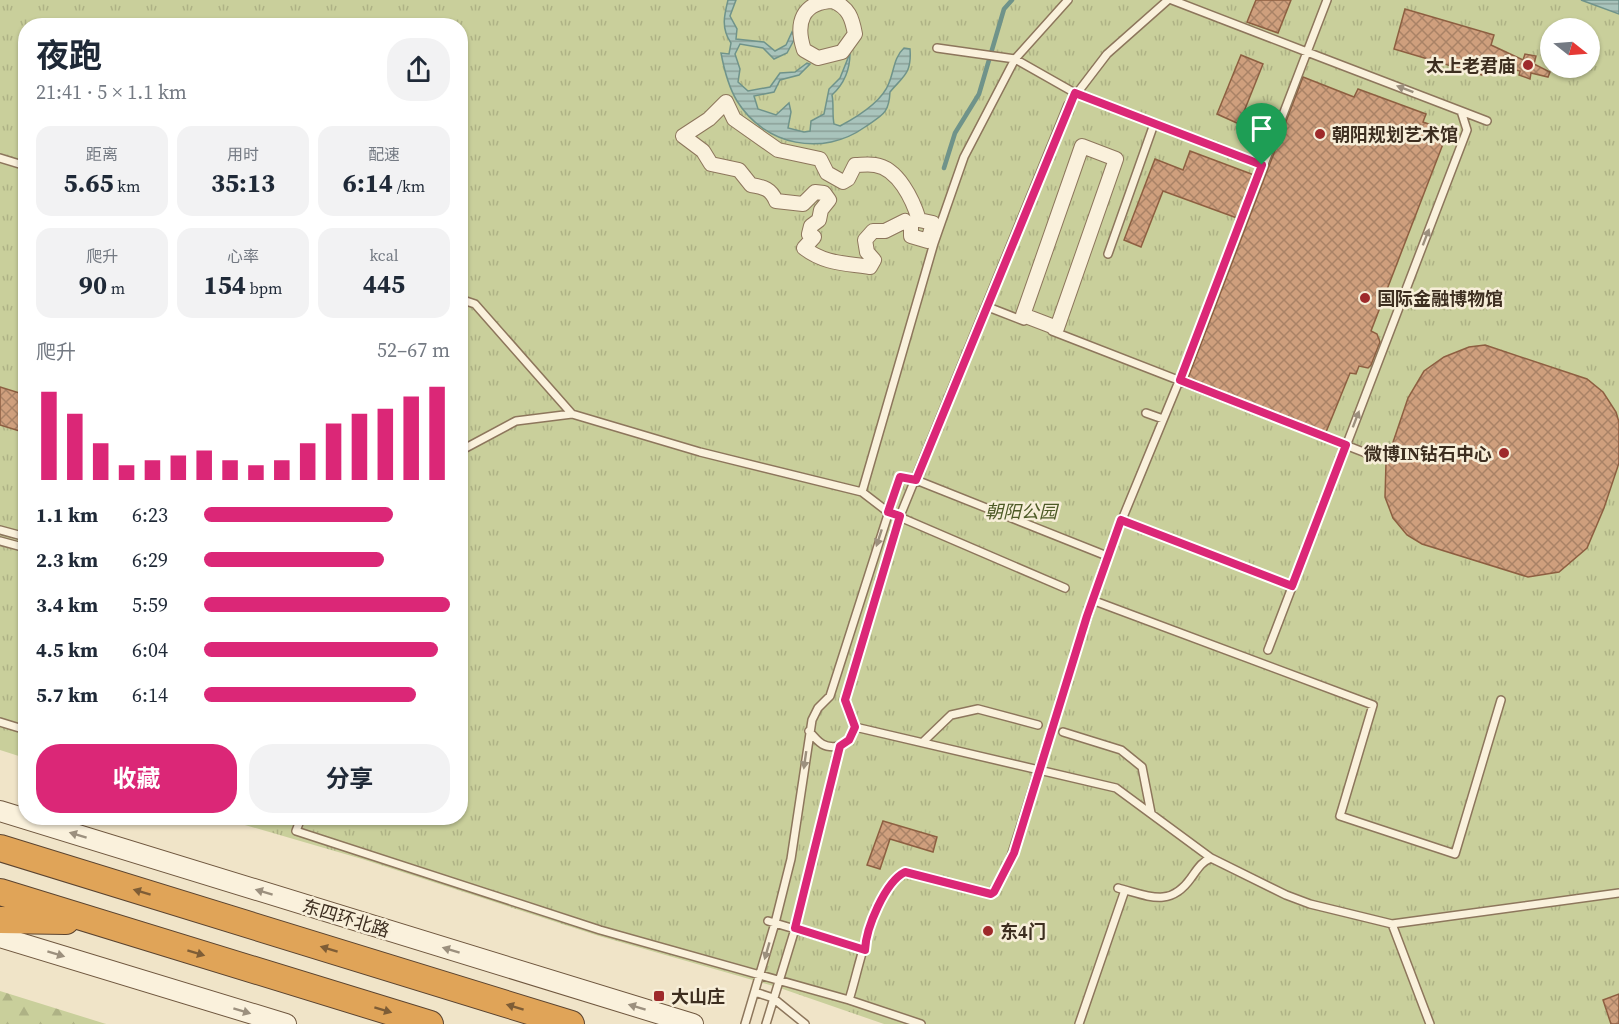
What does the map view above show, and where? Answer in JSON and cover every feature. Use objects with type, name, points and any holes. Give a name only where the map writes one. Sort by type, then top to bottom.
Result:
[{"type":"highway","name":"东四环北路","points":[[0,848],[571,1024]]},
{"type":"highway","points":[[0,892],[430,1024]]},
{"type":"highway","points":[[0,920],[93,921]]},
{"type":"street","points":[[833,1],[845,6],[852,19],[855,34],[842,52],[818,58],[804,50],[800,36],[805,11],[819,2],[833,1]]},
{"type":"street","points":[[726,102],[734,119],[778,150],[820,159],[827,173],[843,182],[848,179],[855,165],[877,165],[899,180],[913,199],[919,220],[933,223],[928,241],[911,236],[911,227],[905,221],[885,231],[873,231],[865,240],[867,252],[874,260],[870,267],[838,264],[817,258],[804,248],[814,237],[809,234],[811,226],[819,220],[821,210],[829,200],[824,193],[815,192],[803,204],[776,201],[772,193],[763,186],[751,185],[740,170],[711,164],[703,151],[683,136],[709,119],[726,102]]},
{"type":"street","points":[[1082,146],[1116,159],[1057,328],[1023,315],[1082,146]]},
{"type":"street","name":"东四环北路","points":[[0,811],[18,817]]},
{"type":"street","name":"东四环北路","points":[[46,825],[693,1024]]},
{"type":"street","points":[[0,937],[286,1024]]},
{"type":"lane","points":[[862,492],[934,243],[964,157],[1015,59],[1068,0]]},
{"type":"lane","points":[[810,731],[819,743],[830,748],[840,746],[849,740],[855,727],[845,700],[900,516],[1075,93],[1107,54],[1170,0],[1487,120]]},
{"type":"lane","points":[[849,1000],[865,950],[865,936],[890,884],[905,872],[991,894],[1014,853],[1107,556],[1180,380],[1327,0]]},
{"type":"lane","points":[[937,48],[1015,59],[1075,93],[1262,165]]},
{"type":"lane","points":[[1268,650],[1467,130],[1461,111]]},
{"type":"lane","points":[[1108,254],[1154,124]]},
{"type":"lane","points":[[0,158],[18,164]]},
{"type":"lane","points":[[468,302],[476,304],[572,414]]},
{"type":"lane","points":[[988,307],[1371,454]]},
{"type":"lane","points":[[1146,413],[1163,419]]},
{"type":"lane","points":[[468,447],[516,421],[572,414],[700,452],[862,492],[888,512],[1065,588]]},
{"type":"lane","points":[[745,1024],[790,859],[810,731],[818,708],[830,696],[900,477],[916,480],[1107,556]]},
{"type":"lane","points":[[1121,520],[1292,586]]},
{"type":"lane","points":[[0,530],[18,535]]},
{"type":"lane","points":[[0,541],[18,546]]},
{"type":"lane","points":[[1092,600],[1373,705],[1340,816],[1455,854],[1501,700]]},
{"type":"lane","points":[[830,696],[845,700]]},
{"type":"lane","points":[[924,741],[951,715],[978,709],[1038,725]]},
{"type":"lane","points":[[0,722],[18,728]]},
{"type":"lane","points":[[855,727],[924,741],[1116,788],[1211,858],[1288,897],[1392,924],[1619,892]]},
{"type":"lane","points":[[1063,732],[1121,750],[1142,767],[1151,813]]},
{"type":"lane","points":[[766,1024],[795,928],[840,746]]},
{"type":"lane","points":[[298,825],[296,831],[600,930],[849,1000],[921,1024]]},
{"type":"lane","points":[[1078,1024],[1122,889],[1157,899],[1181,892],[1204,861],[1211,858]]},
{"type":"lane","points":[[772,922],[865,950]]},
{"type":"lane","points":[[1392,924],[1430,1024]]},
{"type":"lane","points":[[755,992],[773,998],[805,1024]]},
{"type":"green space","name":"朝阳公园","points":[[0,0],[1619,0],[1619,1024],[884,1024],[777,987],[599,936],[362,859],[245,825],[468,825],[468,18],[18,18],[18,756],[0,750]]},
{"type":"green space","points":[[0,991],[106,1024],[0,1024]]},
{"type":"water","points":[[728,0],[736,0],[730,16],[737,29],[736,39],[764,42],[775,51],[786,45],[792,32],[795,38],[787,53],[774,59],[763,48],[740,44],[735,54],[740,69],[738,82],[748,91],[770,87],[780,73],[795,72],[807,63],[810,64],[799,75],[780,80],[774,92],[754,96],[758,109],[776,115],[789,103],[791,112],[788,128],[804,132],[810,131],[811,121],[824,114],[829,89],[840,78],[850,53],[846,76],[832,95],[834,124],[840,126],[875,103],[886,90],[898,56],[904,48],[910,49],[910,64],[903,78],[890,92],[884,113],[849,136],[831,142],[813,144],[779,137],[763,128],[749,116],[737,101],[729,83],[721,53],[729,54],[731,43],[725,27]]},
{"type":"water","points":[[1581,0],[1619,0],[1619,14]]},
{"type":"building","points":[[1256,0],[1291,0],[1278,33],[1247,22]]},
{"type":"building","points":[[1405,9],[1494,35],[1491,45],[1523,60],[1525,54],[1536,56],[1534,64],[1540,67],[1540,75],[1531,73],[1530,79],[1519,75],[1520,71],[1486,63],[1482,75],[1394,49]]},
{"type":"building","points":[[1241,55],[1263,64],[1239,124],[1217,114]]},
{"type":"building","points":[[1303,77],[1354,97],[1358,89],[1426,114],[1423,122],[1448,131],[1371,331],[1377,334],[1380,342],[1371,365],[1368,368],[1359,366],[1356,374],[1350,373],[1326,432],[1188,378]]},
{"type":"building","points":[[1190,151],[1254,175],[1237,218],[1163,191],[1141,247],[1124,240],[1155,159],[1183,170]]},
{"type":"building","name":"微博IN钻石中心","points":[[1485,345],[1587,379],[1603,392],[1616,412],[1619,422],[1619,463],[1604,508],[1587,548],[1559,572],[1528,577],[1422,544],[1407,535],[1393,518],[1385,497],[1386,463],[1408,398],[1424,371],[1444,357],[1469,347]]},
{"type":"building","points":[[0,387],[18,393],[18,431],[0,425]]},
{"type":"building","points":[[883,821],[937,837],[933,852],[890,839],[880,869],[867,865]]},
{"type":"building","points":[[1619,994],[1619,1024],[1611,1024],[1603,1000]]},
{"type":"waterway","points":[[944,168],[955,133],[979,94],[1004,9],[1012,0]]},
{"type":"place","name":"太上老君庙","points":[[1528,65]]},
{"type":"place","name":"朝阳规划艺术馆","points":[[1320,134]]},
{"type":"place","name":"国际金融博物馆","points":[[1365,298]]},
{"type":"place","name":"微博IN钻石中心","points":[[1504,453]]},
{"type":"place","name":"东4门","points":[[988,931]]},
{"type":"place","name":"大山庄","points":[[659,996]]},
{"type":"route","points":[[1075,93],[1262,165],[1180,380],[1346,445],[1292,586],[1121,520],[1087,616],[1014,853],[994,892],[991,894],[905,872],[897,876],[890,884],[865,936],[865,950],[795,928],[840,746],[849,740],[855,727],[853,714],[845,700],[900,516],[888,512],[900,477],[916,480],[1068,105],[1075,93]]}]
